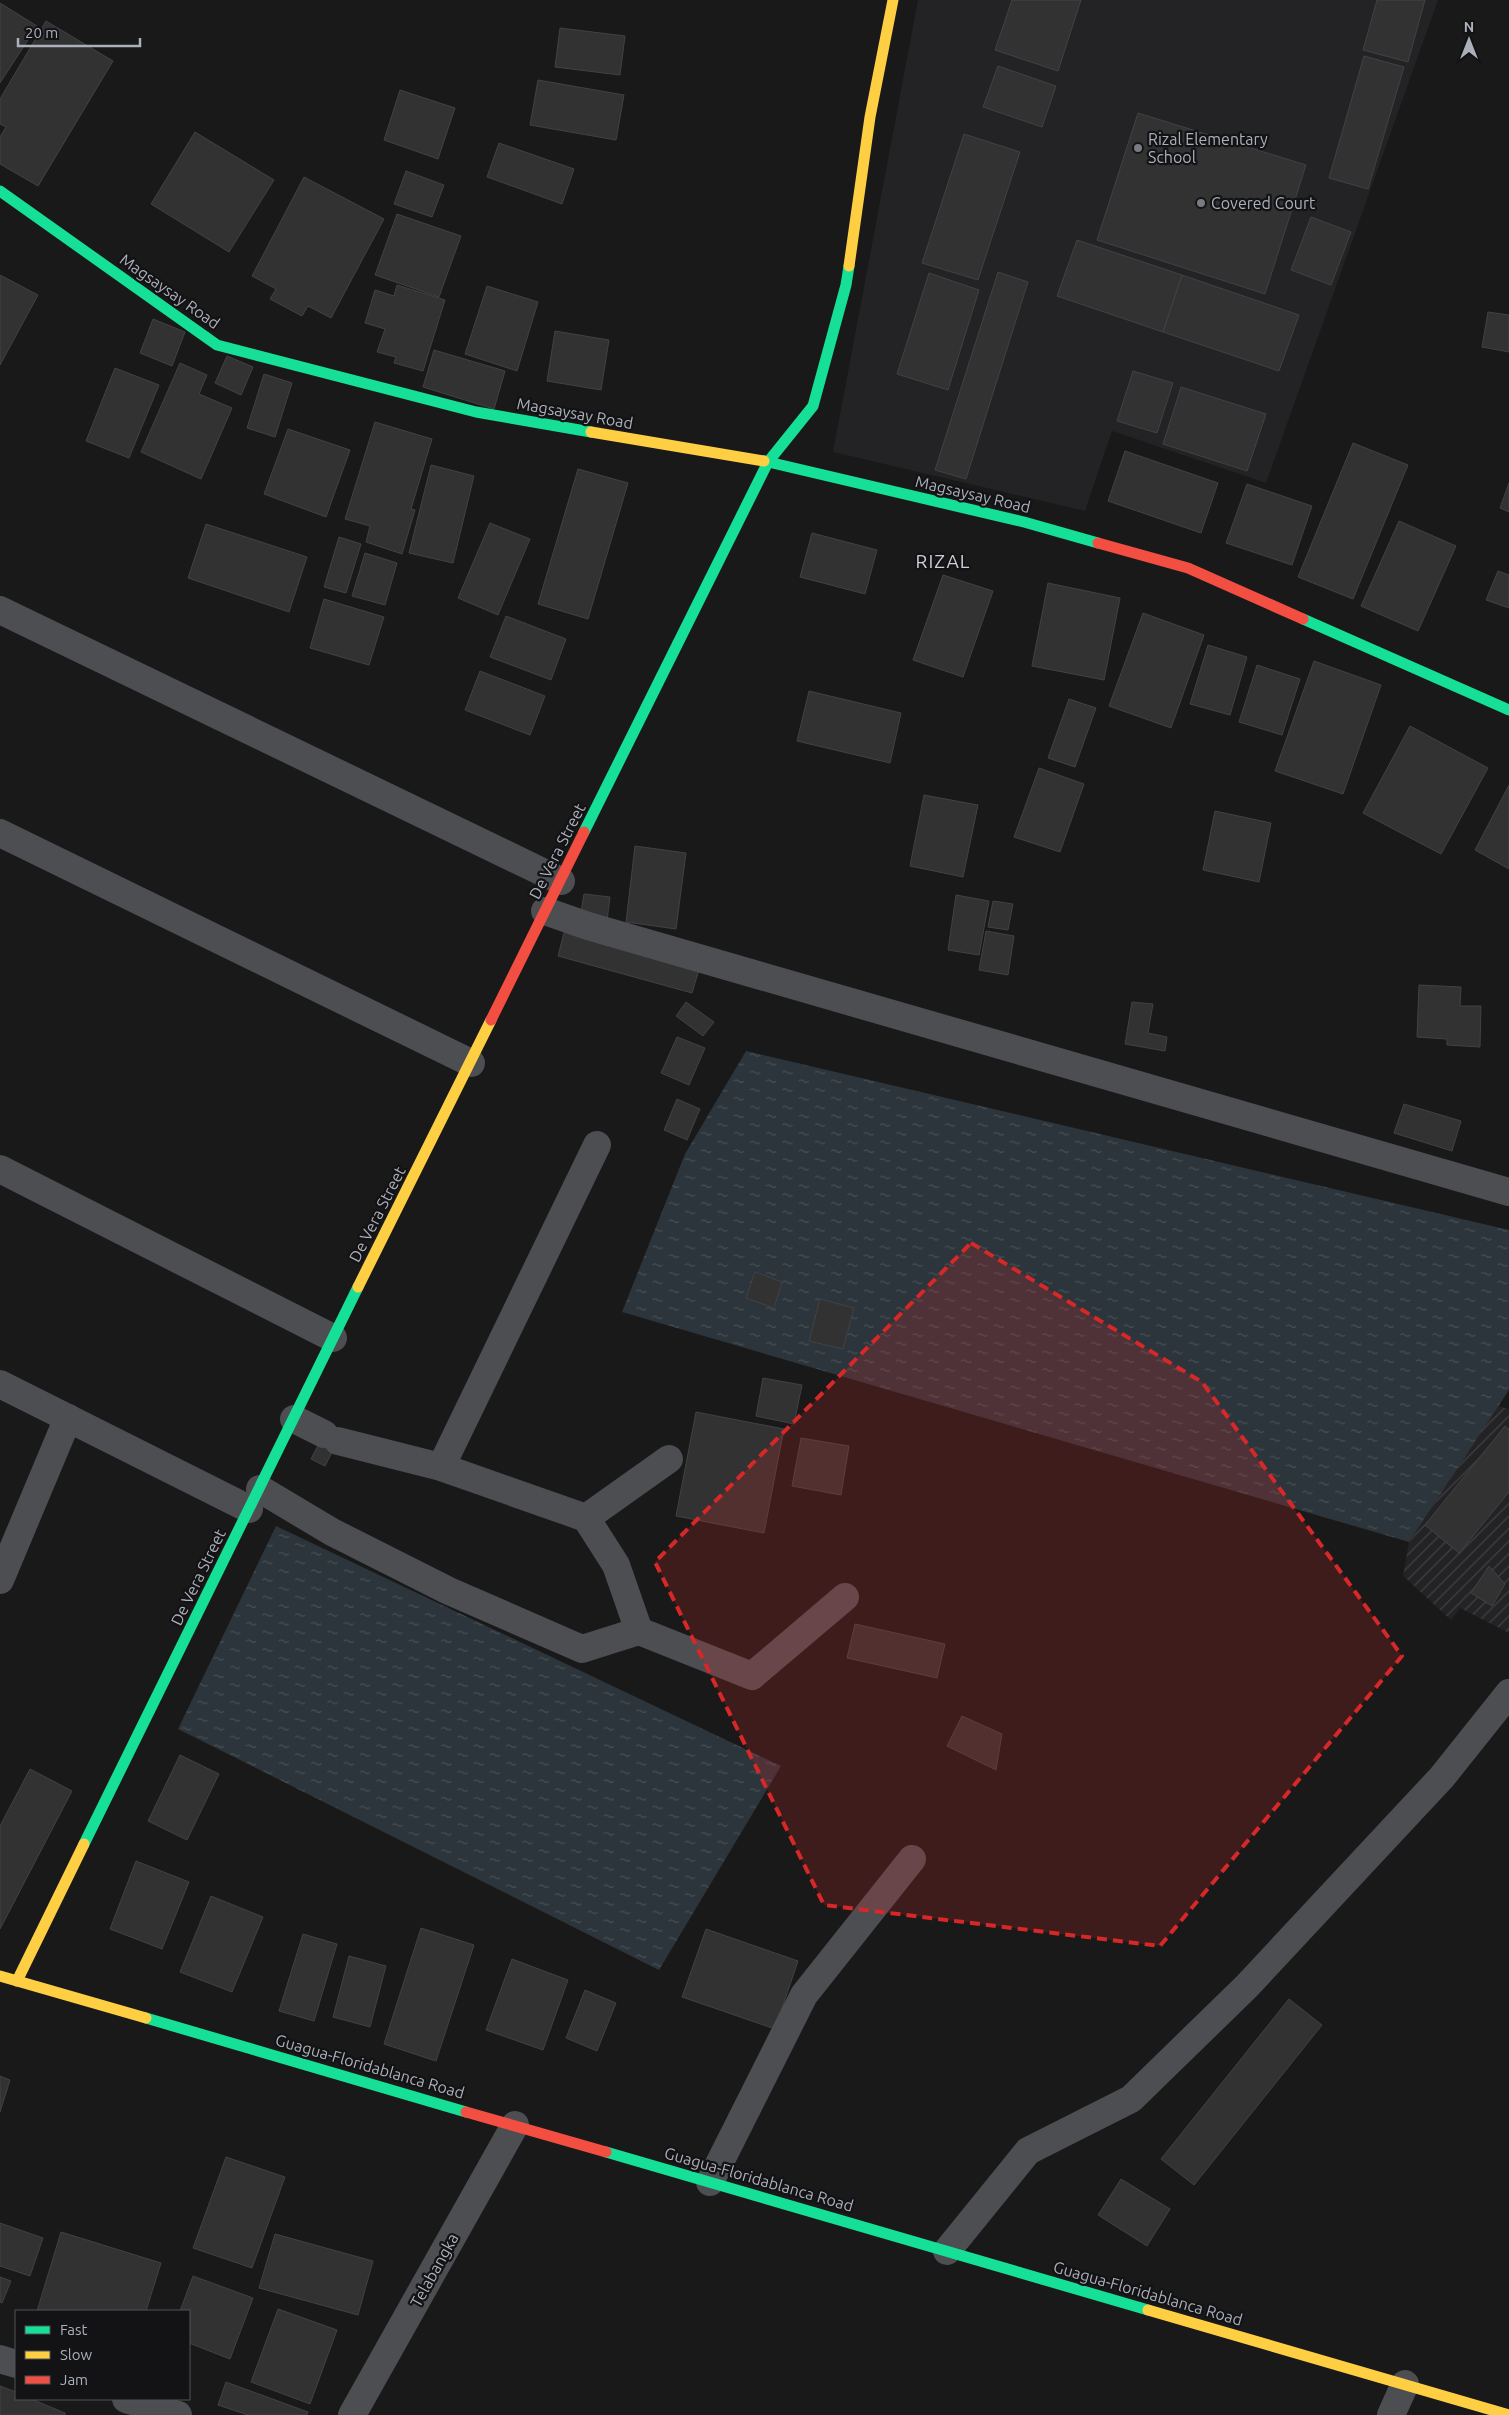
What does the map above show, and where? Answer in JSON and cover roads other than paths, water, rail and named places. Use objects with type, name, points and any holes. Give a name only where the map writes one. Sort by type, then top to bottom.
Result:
[{"type":"street","name":"De Vera Street","points":[[18,1981],[333,1338],[768,462],[813,406],[846,286],[870,117],[893,0]]},
{"type":"street","name":"Magsaysay Road","points":[[0,191],[217,345],[476,412],[768,462],[1024,522],[1188,568],[1509,710]]},
{"type":"street","points":[[0,610],[561,881]]},
{"type":"street","points":[[0,833],[471,1063]]},
{"type":"street","points":[[545,911],[588,926],[1509,1192]]},
{"type":"street","points":[[441,1467],[597,1145]]},
{"type":"street","points":[[0,1169],[333,1338]]},
{"type":"street","points":[[0,1384],[68,1418],[332,1532],[449,1591],[582,1649],[639,1631],[752,1676],[845,1597]]},
{"type":"street","points":[[2,1570],[68,1418]]},
{"type":"street","points":[[294,1419],[331,1437],[441,1467],[586,1518],[616,1565],[639,1631]]},
{"type":"street","points":[[586,1518],[669,1459]]},
{"type":"street","points":[[947,2251],[1028,2150],[1130,2098],[1247,1986],[1442,1777],[1509,1693]]},
{"type":"street","points":[[710,2182],[804,1995],[912,1859]]},
{"type":"street","name":"Guagua-Floridablanca Road","points":[[0,1976],[1509,2415]]},
{"type":"street","name":"Telabangka","points":[[352,2415],[515,2125]]},
{"type":"street","points":[[0,2359],[15,2364]]},
{"type":"street","points":[[1391,2415],[1405,2384]]},
{"type":"street","points":[[129,2400],[178,2415]]},
{"type":"water","points":[[746,1051],[1509,1230],[1509,1390],[1409,1542],[622,1312],[685,1154]]},
{"type":"water","points":[[276,1526],[781,1766],[659,1970],[178,1729]]},
{"type":"place","name":"Rizal Elementary School","points":[[1138,148]]},
{"type":"place","name":"Covered Court","points":[[1201,203]]},
{"type":"district","name":"RIZAL","points":[[943,561]]}]
